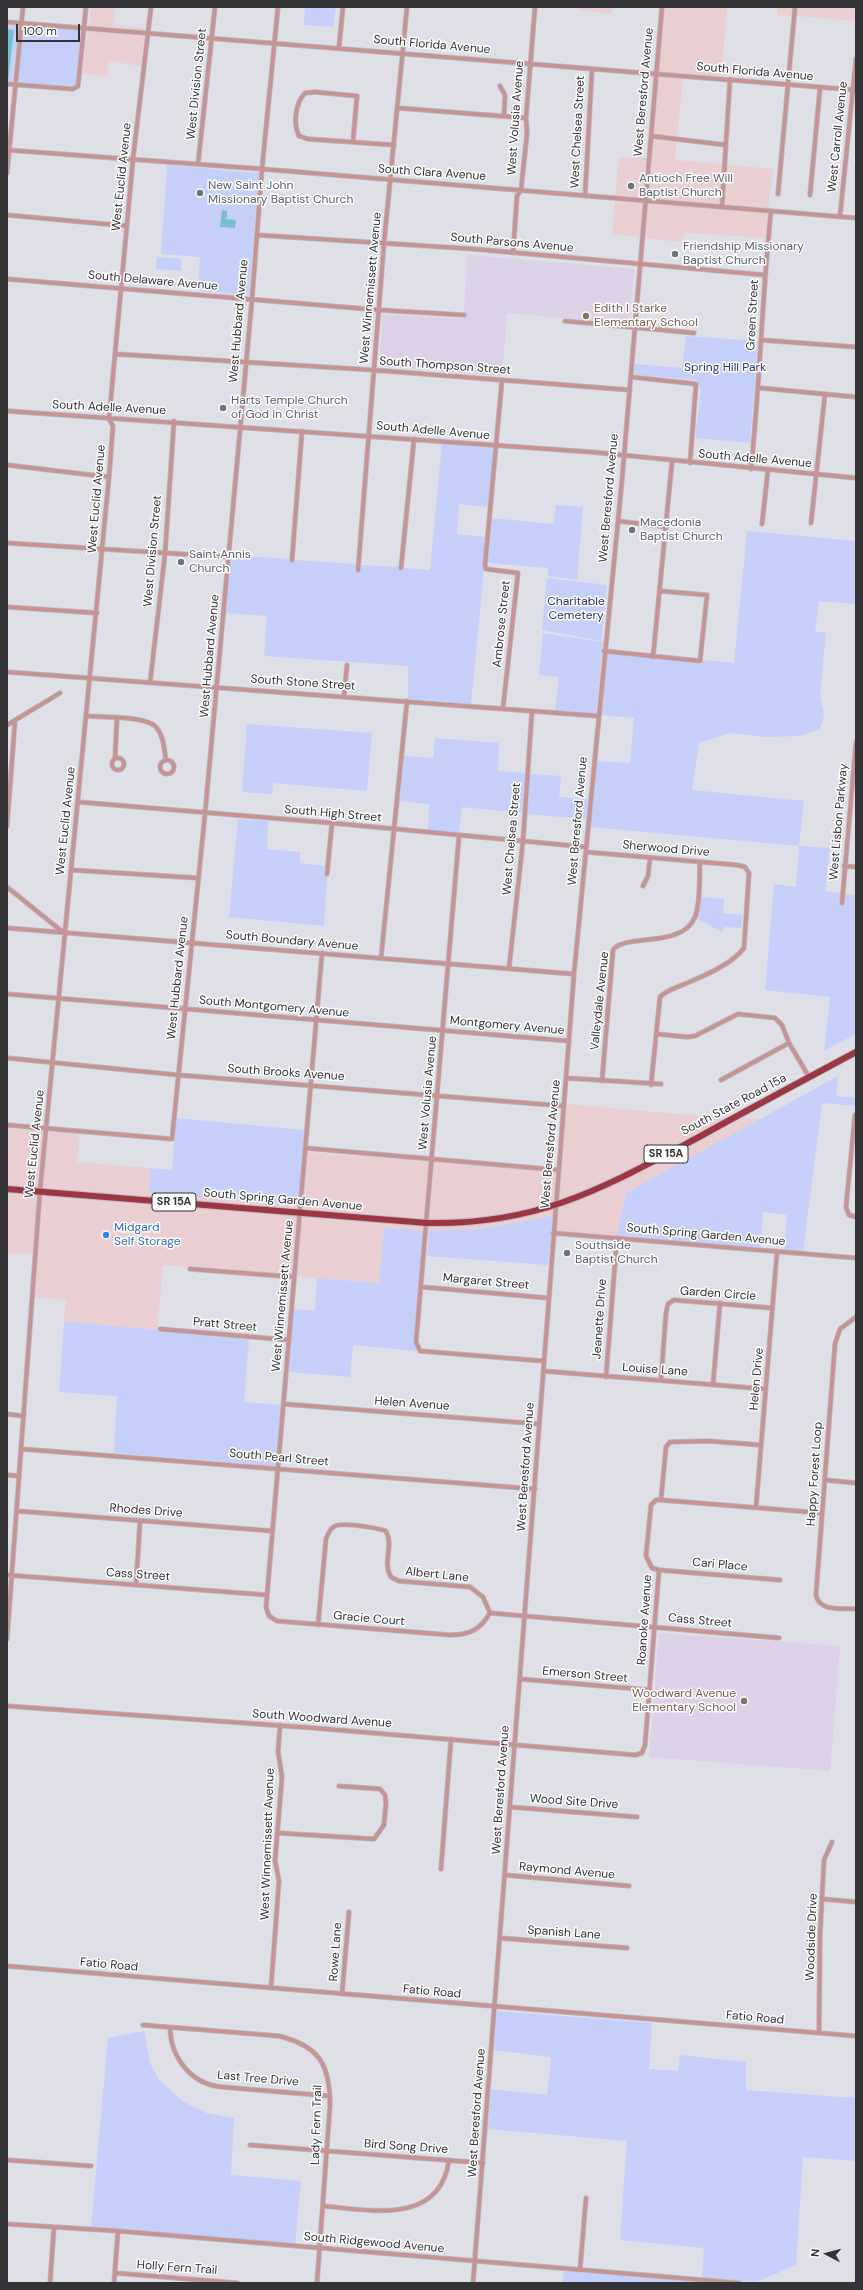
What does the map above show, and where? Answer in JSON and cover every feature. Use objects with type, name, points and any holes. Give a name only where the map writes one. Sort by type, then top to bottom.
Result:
[{"type":"highway","name":"South State Road 15a","points":[[556,1206],[620,1179],[856,1052]]},
{"type":"highway","name":"South Spring Garden Avenue","points":[[7,1189],[427,1223],[497,1219],[556,1206]]},
{"type":"street","points":[[7,173],[14,85],[23,7]]},
{"type":"street","points":[[7,84],[73,90],[78,86],[86,7]]},
{"type":"street","name":"West Euclid Avenue","points":[[7,1640],[40,1191],[109,477],[113,426],[109,419],[133,159],[151,7]]},
{"type":"street","name":"West Division Street","points":[[198,164],[215,7]]},
{"type":"street","name":"West Hubbard Avenue","points":[[47,1129],[172,1139],[217,687],[252,299],[262,169],[278,7]]},
{"type":"street","points":[[339,47],[343,7]]},
{"type":"street","name":"West Winnemissett Avenue","points":[[358,570],[384,243],[407,7]]},
{"type":"street","name":"West Volusia Avenue","points":[[513,253],[517,196],[521,190],[527,133],[526,118],[535,7]]},
{"type":"street","name":"West Beresford Avenue","points":[[473,2283],[476,2261],[524,1616],[535,1489],[543,1360],[574,974],[604,651],[624,457],[662,7]]},
{"type":"street","points":[[778,194],[795,7]]},
{"type":"street","name":"South Florida Avenue","points":[[7,22],[211,39],[403,52],[530,64],[855,90]]},
{"type":"street","name":"West Carroll Avenue","points":[[840,216],[855,90],[856,60]]},
{"type":"street","name":"West Chelsea Street","points":[[585,196],[592,69]]},
{"type":"street","points":[[722,207],[730,79]]},
{"type":"street","points":[[500,86],[505,95],[504,116]]},
{"type":"street","points":[[810,194],[820,88]]},
{"type":"street","points":[[353,141],[357,96],[315,92],[305,93],[297,106],[296,129],[299,136],[308,139],[394,145]]},
{"type":"street","points":[[398,108],[526,118]]},
{"type":"street","points":[[651,136],[726,145]]},
{"type":"street","name":"South Clara Avenue","points":[[8,150],[262,169],[856,218]]},
{"type":"street","name":"Green Street","points":[[751,469],[760,388],[765,275],[771,211]]},
{"type":"street","points":[[7,215],[127,226]]},
{"type":"street","name":"South Parsons Avenue","points":[[257,235],[513,253],[765,275]]},
{"type":"street","name":"South Delaware Avenue","points":[[7,279],[379,310],[464,315]]},
{"type":"street","points":[[565,321],[694,333]]},
{"type":"street","points":[[761,340],[856,347]]},
{"type":"street","name":"South Thompson Street","points":[[116,354],[246,364],[374,370],[630,390]]},
{"type":"street","points":[[630,377],[696,384],[690,463]]},
{"type":"street","points":[[496,446],[502,380]]},
{"type":"street","points":[[760,388],[856,397]]},
{"type":"street","points":[[811,523],[825,394]]},
{"type":"street","name":"South Adelle Avenue","points":[[7,411],[109,419],[174,421],[369,435],[856,478]]},
{"type":"street","name":"West Division Street","points":[[150,683],[164,554],[174,421]]},
{"type":"street","points":[[292,560],[302,430]]},
{"type":"street","points":[[401,568],[414,439]]},
{"type":"street","name":"Ambrose Street","points":[[496,446],[485,565],[486,569],[518,573],[503,708]]},
{"type":"street","points":[[653,657],[672,462]]},
{"type":"street","points":[[7,465],[109,477]]},
{"type":"street","points":[[762,524],[768,470]]},
{"type":"street","points":[[618,521],[666,527]]},
{"type":"street","points":[[7,544],[102,551],[229,557]]},
{"type":"street","points":[[604,651],[700,661],[707,595],[660,591]]},
{"type":"street","points":[[7,606],[96,613]]},
{"type":"street","points":[[344,696],[347,665]]},
{"type":"street","name":"South Stone Street","points":[[7,672],[598,716]]},
{"type":"street","points":[[7,725],[16,721],[60,693]]},
{"type":"street","points":[[381,958],[407,701]]},
{"type":"street","name":"West Chelsea Street","points":[[509,968],[523,841],[532,711]]},
{"type":"street","points":[[86,716],[146,721],[156,727],[162,737],[166,760]]},
{"type":"street","points":[[115,758],[117,718]]},
{"type":"street","points":[[7,826],[16,721]]},
{"type":"street","name":"West Lisbon Parkway","points":[[842,903],[844,866],[856,742]]},
{"type":"street","name":"South High Street","points":[[78,802],[205,814],[332,823],[586,847]]},
{"type":"street","points":[[326,874],[332,823]]},
{"type":"street","name":"West Volusia Avenue","points":[[459,836],[422,1287],[416,1342],[420,1351],[543,1360]]},
{"type":"street","name":"Sherwood Drive","points":[[586,852],[745,867],[750,873],[744,948],[738,957],[687,983],[667,990],[660,997],[657,1034]]},
{"type":"street","points":[[643,886],[648,876],[650,858]]},
{"type":"street","name":"Valleydale Avenue","points":[[602,1081],[613,950],[620,944],[664,938],[690,924],[696,913],[700,862]]},
{"type":"street","points":[[844,866],[856,866]]},
{"type":"street","points":[[71,870],[198,878]]},
{"type":"street","points":[[7,887],[64,934]]},
{"type":"street","name":"South Boundary Avenue","points":[[7,928],[64,934],[574,974]]},
{"type":"street","name":"West Winnemissett Avenue","points":[[268,1616],[266,1607],[322,954]]},
{"type":"street","name":"South Montgomery Avenue","points":[[7,994],[443,1031]]},
{"type":"street","points":[[651,1085],[657,1034],[686,1037],[695,1036],[738,1014],[763,1015],[775,1018],[782,1025],[789,1043],[809,1077]]},
{"type":"street","name":"Montgomery Avenue","points":[[443,1031],[569,1041]]},
{"type":"street","points":[[721,1080],[789,1043]]},
{"type":"street","name":"South Brooks Avenue","points":[[7,1058],[178,1075],[311,1084],[564,1106]]},
{"type":"street","points":[[566,1078],[651,1085],[662,1084]]},
{"type":"street","points":[[855,1115],[846,1207],[849,1215],[856,1217]]},
{"type":"street","points":[[7,1125],[47,1129]]},
{"type":"street","points":[[305,1148],[559,1170]]},
{"type":"street","points":[[850,1161],[856,1162]]},
{"type":"street","name":"South Spring Garden Avenue","points":[[553,1233],[856,1258]]},
{"type":"street","name":"Jeanette Drive","points":[[606,1376],[616,1238]]},
{"type":"street","name":"Helen Drive","points":[[756,1507],[777,1252]]},
{"type":"street","points":[[190,1269],[294,1277]]},
{"type":"street","name":"Margaret Street","points":[[422,1287],[548,1298]]},
{"type":"street","name":"Garden Circle","points":[[661,1380],[668,1304],[674,1300],[681,1299],[772,1308]]},
{"type":"street","points":[[713,1385],[720,1303]]},
{"type":"street","name":"Happy Forest Loop","points":[[856,1317],[840,1329],[835,1344],[826,1480],[816,1594],[817,1601],[822,1605],[856,1609]]},
{"type":"street","name":"Pratt Street","points":[[160,1329],[289,1340]]},
{"type":"street","name":"Louise Lane","points":[[543,1371],[766,1389]]},
{"type":"street","name":"Helen Avenue","points":[[284,1404],[539,1424]]},
{"type":"street","points":[[7,1414],[24,1416]]},
{"type":"street","points":[[761,1445],[679,1441],[670,1442],[666,1447],[661,1500],[822,1513]]},
{"type":"street","name":"South Pearl Street","points":[[22,1448],[535,1489]]},
{"type":"street","points":[[7,1475],[20,1476]]},
{"type":"street","points":[[826,1480],[856,1483]]},
{"type":"street","name":"Roanoke Avenue","points":[[636,1755],[642,1753],[645,1745],[659,1570],[652,1568],[646,1556],[650,1510],[656,1500],[661,1500]]},
{"type":"street","name":"Rhodes Drive","points":[[17,1511],[273,1531]]},
{"type":"street","points":[[136,1585],[140,1520]]},
{"type":"street","name":"Albert Lane","points":[[318,1625],[326,1539],[334,1526],[341,1524],[378,1528],[386,1532],[390,1542],[387,1567],[391,1577],[399,1581],[470,1587],[483,1597],[490,1613]]},
{"type":"street","name":"Cari Place","points":[[659,1570],[780,1580]]},
{"type":"street","name":"Cass Street","points":[[7,1575],[267,1595]]},
{"type":"street","points":[[490,1613],[524,1616]]},
{"type":"street","name":"Gracie Court","points":[[268,1616],[277,1621],[450,1636],[470,1633],[480,1627],[490,1613]]},
{"type":"street","name":"Cass Street","points":[[524,1616],[779,1638]]},
{"type":"street","name":"Emerson Street","points":[[520,1679],[650,1690]]},
{"type":"street","name":"South Woodward Avenue","points":[[7,1706],[280,1725],[636,1755]]},
{"type":"street","name":"West Winnemissett Avenue","points":[[271,1988],[279,1881],[275,1861],[282,1777],[278,1751],[280,1725]]},
{"type":"street","points":[[441,1869],[451,1739]]},
{"type":"street","points":[[278,1832],[374,1839],[378,1836],[384,1825],[385,1795],[380,1789],[339,1786]]},
{"type":"street","name":"Wood Site Drive","points":[[510,1807],[637,1817]]},
{"type":"street","name":"Woodside Drive","points":[[819,2033],[820,1935],[824,1860],[832,1842]]},
{"type":"street","name":"Raymond Avenue","points":[[505,1875],[628,1886]]},
{"type":"street","points":[[823,1899],[856,1902]]},
{"type":"street","name":"Rowe Lane","points":[[342,1994],[348,1912]]},
{"type":"street","name":"Spanish Lane","points":[[500,1938],[627,1948]]},
{"type":"street","name":"Fatio Road","points":[[7,1966],[495,2008],[856,2036]]},
{"type":"street","name":"Lady Fern Trail","points":[[142,2025],[279,2036],[300,2042],[310,2048],[326,2070],[330,2084],[330,2096],[320,2249],[316,2283]]},
{"type":"street","name":"Last Tree Drive","points":[[170,2028],[172,2044],[183,2066],[190,2074],[207,2084],[222,2087],[330,2096]]},
{"type":"street","name":"Bird Song Drive","points":[[250,2145],[483,2163]]},
{"type":"street","points":[[7,2160],[91,2166]]},
{"type":"street","points":[[323,2206],[381,2211],[408,2209],[427,2199],[435,2191],[443,2181],[449,2160]]},
{"type":"street","points":[[580,2270],[586,2198]]},
{"type":"street","name":"South Ridgewood Avenue","points":[[7,2224],[118,2231],[739,2283]]},
{"type":"street","points":[[50,2283],[54,2227]]},
{"type":"street","points":[[114,2283],[118,2231]]},
{"type":"street","name":"Holly Fern Trail","points":[[115,2273],[237,2283]]},
{"type":"shaded area","points":[[91,7],[115,7],[114,25],[144,28],[144,32],[89,27]]},
{"type":"shaded area","points":[[579,7],[613,7],[612,14],[578,10]]},
{"type":"shaded area","points":[[664,7],[727,7],[721,76],[658,72]]},
{"type":"shaded area","points":[[777,7],[792,7],[792,16],[777,15]]},
{"type":"shaded area","points":[[797,7],[856,7],[856,21],[797,16]]},
{"type":"shaded area","points":[[7,29],[14,30],[8,82],[7,82]]},
{"type":"shaded area","points":[[88,31],[144,36],[141,66],[108,61],[107,76],[82,74]]},
{"type":"shaded area","points":[[658,77],[683,78],[677,137],[653,134]]},
{"type":"shaded area","points":[[653,138],[677,141],[675,160],[722,164],[720,204],[648,198]]},
{"type":"shaded area","points":[[619,157],[646,158],[643,198],[615,196]]},
{"type":"shaded area","points":[[727,165],[773,169],[768,208],[725,205]]},
{"type":"shaded area","points":[[615,200],[643,202],[640,237],[612,234]]},
{"type":"shaded area","points":[[648,202],[768,213],[765,238],[685,233],[681,242],[645,238]]},
{"type":"shaded area","points":[[222,210],[227,211],[227,218],[225,219],[236,220],[235,228],[220,227]]},
{"type":"shaded area","name":"Edith I Starke Elementary School","points":[[467,255],[634,269],[629,324],[507,313],[502,376],[379,366],[383,314],[464,319]]},
{"type":"shaded area","points":[[566,1104],[729,1118],[618,1177],[559,1202]]},
{"type":"shaded area","points":[[738,1118],[761,1119],[626,1193],[617,1236],[556,1231],[559,1207],[621,1181]]},
{"type":"shaded area","points":[[7,1128],[44,1131],[38,1189],[7,1187]]},
{"type":"shaded area","points":[[49,1131],[80,1133],[77,1162],[150,1168],[149,1193],[303,1151],[298,1210],[43,1189]]},
{"type":"shaded area","points":[[307,1152],[430,1161],[425,1221],[303,1211]]},
{"type":"shaded area","points":[[434,1161],[557,1172],[554,1204],[491,1218],[430,1221]]},
{"type":"shaded area","points":[[7,1191],[38,1193],[34,1254],[7,1253]]},
{"type":"shaded area","points":[[43,1194],[297,1215],[292,1275],[163,1265],[157,1330],[64,1321],[66,1300],[35,1297]]},
{"type":"shaded area","points":[[554,1209],[553,1216],[527,1222],[482,1229],[429,1231],[429,1225],[492,1222]]},
{"type":"shaded area","points":[[302,1215],[424,1225],[424,1231],[384,1228],[379,1283],[297,1276]]},
{"type":"shaded area","name":"Woodward Avenue Elementary School","points":[[659,1633],[840,1646],[830,1771],[649,1757]]},
{"type":"green space","points":[[305,7],[336,7],[333,27],[304,25]]},
{"type":"green space","points":[[7,24],[19,25],[12,82],[8,82],[14,30],[7,29]]},
{"type":"green space","points":[[24,25],[81,30],[76,85],[73,87],[17,83]]},
{"type":"green space","points":[[167,165],[259,173],[249,295],[198,291],[200,257],[161,254]]},
{"type":"green space","points":[[157,257],[181,259],[181,271],[156,269]]},
{"type":"green space","name":"Spring Hill Park","points":[[686,336],[758,341],[750,443],[695,438],[701,390],[697,380],[634,375],[635,364],[682,368]]},
{"type":"green space","points":[[442,443],[494,448],[488,507],[459,504],[457,534],[485,537],[484,570],[471,704],[408,699],[408,666],[264,656],[267,616],[226,613],[232,555],[289,559],[289,562],[294,562],[294,560],[356,564],[355,572],[360,573],[361,565],[399,567],[399,570],[403,571],[404,568],[430,570]]},
{"type":"green space","points":[[556,505],[583,507],[577,580],[548,576],[548,568],[488,563],[492,518],[553,524]]},
{"type":"green space","points":[[747,531],[856,541],[856,604],[819,601],[815,631],[826,633],[820,695],[824,715],[820,729],[800,736],[767,737],[730,733],[699,743],[692,790],[804,801],[799,846],[590,827],[596,761],[630,763],[634,718],[601,715],[606,653],[702,664],[703,660],[734,663]]},
{"type":"green space","name":"Charitable Cemetery","points":[[547,578],[607,585],[601,641],[542,630]]},
{"type":"green space","points":[[543,633],[603,642],[596,714],[555,710],[559,677],[539,675]]},
{"type":"green space","points":[[247,724],[372,733],[367,791],[273,783],[272,794],[242,792]]},
{"type":"green space","points":[[435,738],[499,743],[498,771],[525,773],[522,813],[462,807],[459,833],[428,830],[429,804],[400,801],[404,756],[433,758]]},
{"type":"green space","points":[[530,774],[561,776],[559,797],[588,799],[586,819],[527,814]]},
{"type":"green space","points":[[238,819],[268,821],[267,849],[300,852],[300,863],[325,866],[324,876],[327,876],[324,926],[229,917]]},
{"type":"green space","points":[[799,846],[830,848],[825,891],[840,893],[840,905],[845,905],[844,894],[856,895],[856,1034],[824,1051],[830,997],[765,990],[774,884],[796,887]]},
{"type":"green space","points":[[700,897],[724,899],[723,913],[743,915],[741,928],[724,927],[722,932],[698,919]]},
{"type":"green space","points":[[838,1076],[836,1096],[856,1098],[856,1106],[822,1103],[803,1252],[784,1250],[787,1215],[763,1212],[761,1248],[617,1236],[626,1193]]},
{"type":"green space","points":[[176,1118],[304,1130],[298,1205],[149,1193],[150,1168],[172,1170]]},
{"type":"green space","points":[[553,1216],[548,1265],[427,1256],[429,1231],[482,1229]]},
{"type":"green space","points":[[384,1228],[424,1231],[414,1341],[417,1351],[353,1345],[350,1377],[289,1372],[294,1309],[315,1311],[317,1278],[379,1283]]},
{"type":"green space","points":[[64,1321],[249,1339],[244,1402],[281,1405],[276,1466],[114,1453],[117,1396],[59,1392]]},
{"type":"green space","points":[[497,2011],[652,2023],[649,2069],[678,2071],[680,2055],[746,2062],[746,2090],[856,2098],[856,2161],[803,2157],[796,2265],[756,2282],[702,2278],[704,2248],[620,2240],[627,2141],[488,2129],[491,2089],[547,2095],[551,2057],[494,2050]]},
{"type":"green space","points":[[144,2031],[150,2063],[159,2080],[184,2102],[206,2113],[234,2118],[231,2175],[301,2181],[295,2245],[91,2227],[108,2038]]},
{"type":"green space","points":[[564,2271],[688,2281],[688,2283],[562,2283]]},
{"type":"place","name":"Antioch Free Will Baptist Church","points":[[631,186]]},
{"type":"place","name":"New Saint John Missionary Baptist Church","points":[[200,193]]},
{"type":"place","name":"Friendship Missionary Baptist Church","points":[[675,254]]},
{"type":"place","name":"Edith I Starke Elementary School","points":[[586,316]]},
{"type":"place","name":"Harts Temple Church of God in Christ","points":[[223,408]]},
{"type":"place","name":"Macedonia Baptist Church","points":[[632,530]]},
{"type":"place","name":"Saint Annis Church","points":[[181,562]]},
{"type":"place","name":"Midgard Self Storage","points":[[106,1235]]},
{"type":"place","name":"Southside Baptist Church","points":[[567,1253]]},
{"type":"place","name":"Woodward Avenue Elementary School","points":[[744,1701]]}]
